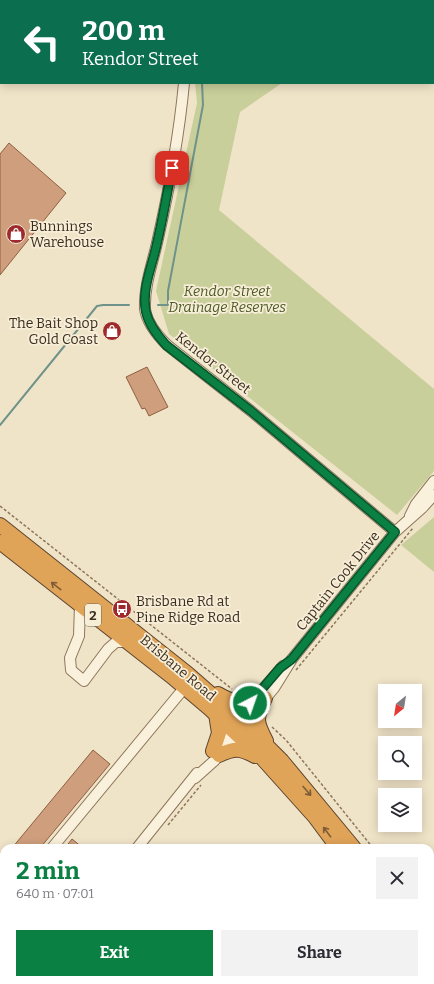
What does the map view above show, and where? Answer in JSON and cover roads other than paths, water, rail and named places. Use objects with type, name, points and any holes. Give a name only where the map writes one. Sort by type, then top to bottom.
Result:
[{"type":"highway","name":"Brisbane Road","points":[[0,525],[198,683],[238,726],[318,803],[351,844]]},
{"type":"highway","name":"Brisbane Road","points":[[0,542],[185,687],[216,714],[238,726]]},
{"type":"highway","points":[[198,683],[233,702],[262,696],[258,723],[266,754],[239,749],[216,753],[219,733],[216,714]]},
{"type":"highway","name":"Brisbane Road","points":[[266,754],[335,844]]},
{"type":"street","name":"Kendor Street","points":[[184,84],[180,126],[157,243],[148,276],[145,297],[146,311],[150,323],[166,345],[251,411],[395,532]]},
{"type":"street","name":"Captain Cook Drive","points":[[410,524],[416,504],[434,481]]},
{"type":"street","name":"Captain Cook Drive","points":[[140,844],[262,696],[280,668],[292,659],[395,532],[410,524],[434,494]]},
{"type":"street","points":[[80,605],[79,636],[70,658],[71,670],[84,681],[116,642],[127,642]]},
{"type":"street","points":[[55,844],[185,687]]},
{"type":"waterway","points":[[158,305],[168,305],[168,291],[203,105],[202,84]]},
{"type":"waterway","points":[[0,425],[97,306],[129,305]]},
{"type":"place","name":"Bunnings Warehouse","points":[[16,234]]},
{"type":"place","name":"The Bait Shop Gold Coast","points":[[112,331]]},
{"type":"place","name":"Brisbane Rd at Pine Ridge Road","points":[[122,609]]},
{"type":"park label","name":"Kendor Street Drainage Reserves","points":[[227,300]]}]
